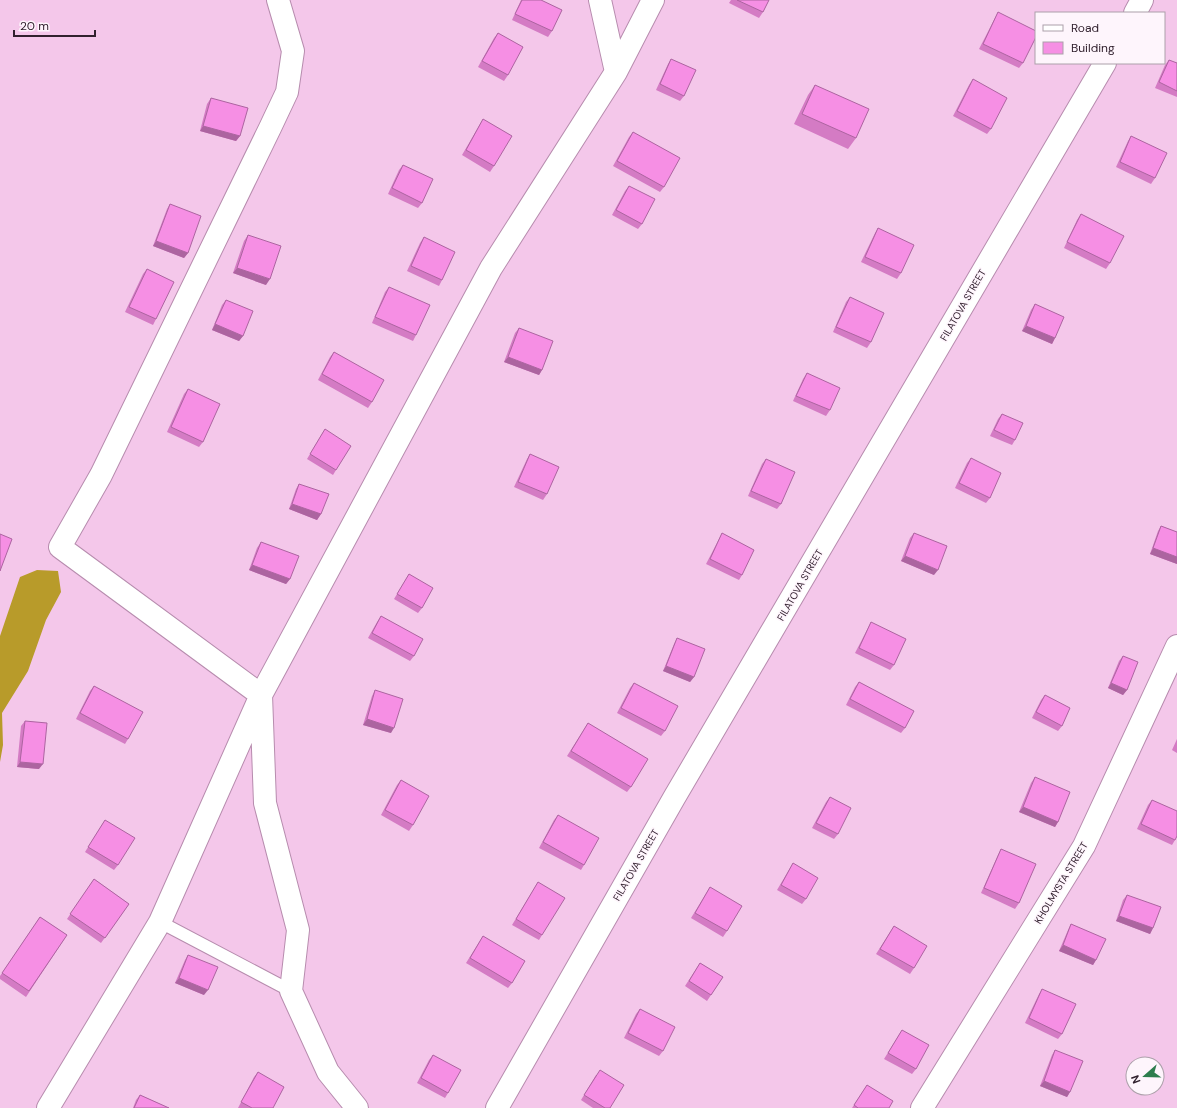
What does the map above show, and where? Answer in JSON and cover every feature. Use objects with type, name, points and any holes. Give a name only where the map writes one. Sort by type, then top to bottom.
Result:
[{"type":"street","points":[[261,695],[60,547],[101,475],[287,92],[293,51],[278,0]]},
{"type":"street","points":[[600,0],[616,72]]},
{"type":"street","points":[[48,1108],[160,922],[261,695],[491,268],[616,72],[654,0]]},
{"type":"street","points":[[1136,12],[1142,0]]},
{"type":"street","name":"FILATOVA STREET","points":[[497,1108],[674,798],[1104,64]]},
{"type":"street","name":"KHOLMYSTA STREET","points":[[922,1108],[1084,846],[1177,646]]},
{"type":"street","points":[[261,695],[265,803],[298,930],[291,991],[328,1072],[358,1108]]},
{"type":"lane","points":[[160,922],[291,991]]},
{"type":"shaded area","points":[[37,570],[58,571],[61,592],[46,620],[28,671],[2,713],[3,745],[0,762],[0,636],[20,577]]},
{"type":"building","points":[[522,0],[541,0],[562,10],[552,31],[515,14]]},
{"type":"building","points":[[737,0],[769,0],[763,12]]},
{"type":"building","points":[[998,12],[1035,30],[1035,39],[1023,63],[983,44]]},
{"type":"building","points":[[498,33],[523,47],[508,75],[482,61]]},
{"type":"building","points":[[671,59],[696,70],[684,96],[660,84]]},
{"type":"building","points":[[1169,60],[1177,63],[1177,91],[1159,82]]},
{"type":"building","points":[[973,79],[1007,98],[991,129],[957,111]]},
{"type":"building","points":[[815,85],[869,109],[856,138],[802,114]]},
{"type":"building","points":[[211,98],[248,108],[240,136],[203,126]]},
{"type":"building","points":[[483,119],[512,136],[494,166],[466,150]]},
{"type":"building","points":[[633,132],[680,158],[664,187],[617,161]]},
{"type":"building","points":[[1131,136],[1167,153],[1155,178],[1120,162]]},
{"type":"building","points":[[403,165],[433,179],[422,203],[392,188]]},
{"type":"building","points":[[629,186],[655,199],[642,224],[616,210]]},
{"type":"building","points":[[170,204],[201,216],[188,253],[156,241]]},
{"type":"building","points":[[1081,214],[1124,236],[1110,263],[1067,242]]},
{"type":"building","points":[[878,228],[914,245],[901,273],[865,257]]},
{"type":"building","points":[[248,235],[281,246],[270,279],[237,268]]},
{"type":"building","points":[[424,237],[455,252],[442,280],[411,266]]},
{"type":"building","points":[[147,269],[174,282],[156,319],[129,307]]},
{"type":"building","points":[[389,287],[430,305],[416,335],[375,317]]},
{"type":"building","points":[[850,297],[884,313],[871,342],[836,327]]},
{"type":"building","points":[[226,300],[253,311],[243,336],[215,324]]},
{"type":"building","points":[[1035,304],[1064,317],[1055,338],[1026,326]]},
{"type":"building","points":[[519,328],[553,341],[542,370],[508,357]]},
{"type":"building","points":[[334,352],[384,380],[372,402],[322,374]]},
{"type":"building","points":[[807,373],[840,388],[830,410],[796,396]]},
{"type":"building","points":[[188,389],[220,404],[203,442],[171,427]]},
{"type":"building","points":[[1002,414],[1023,423],[1015,440],[994,430]]},
{"type":"building","points":[[325,429],[351,446],[336,470],[310,454]]},
{"type":"building","points":[[530,454],[559,467],[547,494],[518,482]]},
{"type":"building","points":[[971,458],[1001,473],[990,498],[959,483]]},
{"type":"building","points":[[766,459],[795,472],[781,504],[751,491]]},
{"type":"building","points":[[299,484],[329,494],[321,514],[292,504]]},
{"type":"building","points":[[1161,526],[1177,532],[1177,557],[1153,548]]},
{"type":"building","points":[[722,533],[754,550],[742,575],[710,559]]},
{"type":"building","points":[[914,533],[947,546],[938,570],[905,556]]},
{"type":"building","points":[[0,534],[12,539],[0,571]]},
{"type":"building","points":[[261,542],[299,556],[290,579],[252,565]]},
{"type":"building","points":[[409,574],[433,588],[422,608],[397,594]]},
{"type":"building","points":[[381,616],[423,639],[414,656],[372,633]]},
{"type":"building","points":[[871,622],[906,639],[894,665],[859,648]]},
{"type":"building","points":[[677,638],[705,649],[694,677],[666,666]]},
{"type":"building","points":[[1123,656],[1138,662],[1127,690],[1111,683]]},
{"type":"building","points":[[859,682],[914,711],[905,728],[850,699]]},
{"type":"building","points":[[634,683],[678,706],[665,731],[621,708]]},
{"type":"building","points":[[94,686],[143,712],[128,739],[80,713]]},
{"type":"building","points":[[375,690],[403,699],[394,728],[367,719]]},
{"type":"building","points":[[1045,695],[1070,708],[1062,726],[1036,712]]},
{"type":"building","points":[[25,721],[47,723],[43,764],[20,762]]},
{"type":"building","points":[[588,723],[648,759],[631,787],[571,751]]},
{"type":"building","points":[[1035,777],[1070,792],[1058,822],[1023,807]]},
{"type":"building","points":[[401,780],[429,796],[413,825],[385,810]]},
{"type":"building","points":[[830,797],[851,808],[838,834],[816,823]]},
{"type":"building","points":[[1152,800],[1177,811],[1177,836],[1175,840],[1141,824]]},
{"type":"building","points":[[558,815],[599,838],[584,865],[543,842]]},
{"type":"building","points":[[105,820],[135,838],[118,865],[88,847]]},
{"type":"building","points":[[1001,849],[1036,864],[1019,903],[984,888]]},
{"type":"building","points":[[793,863],[818,878],[806,899],[781,885]]},
{"type":"building","points":[[94,879],[129,904],[105,938],[70,914]]},
{"type":"building","points":[[538,882],[565,898],[542,935],[516,919]]},
{"type":"building","points":[[710,887],[742,906],[727,931],[695,913]]},
{"type":"building","points":[[1127,895],[1161,907],[1153,928],[1119,916]]},
{"type":"building","points":[[40,917],[67,935],[29,991],[2,973]]},
{"type":"building","points":[[1071,924],[1106,939],[1096,960],[1063,945]]},
{"type":"building","points":[[894,926],[927,946],[914,968],[880,949]]},
{"type":"building","points":[[483,936],[525,961],[512,983],[470,958]]},
{"type":"building","points":[[188,955],[218,967],[208,990],[179,978]]},
{"type":"building","points":[[700,963],[723,977],[711,995],[689,981]]},
{"type":"building","points":[[1042,989],[1076,1004],[1062,1034],[1029,1018]]},
{"type":"building","points":[[640,1009],[675,1027],[663,1051],[628,1033]]},
{"type":"building","points":[[902,1030],[929,1045],[916,1069],[888,1053]]},
{"type":"building","points":[[1055,1050],[1083,1061],[1070,1092],[1044,1081]]},
{"type":"building","points":[[433,1055],[461,1070],[448,1093],[421,1078]]},
{"type":"building","points":[[600,1070],[624,1085],[610,1108],[605,1108],[584,1095]]},
{"type":"building","points":[[258,1072],[284,1087],[273,1108],[252,1108],[241,1102]]},
{"type":"building","points":[[867,1085],[893,1101],[889,1108],[858,1108],[854,1105]]},
{"type":"building","points":[[140,1095],[169,1108],[134,1108]]}]
